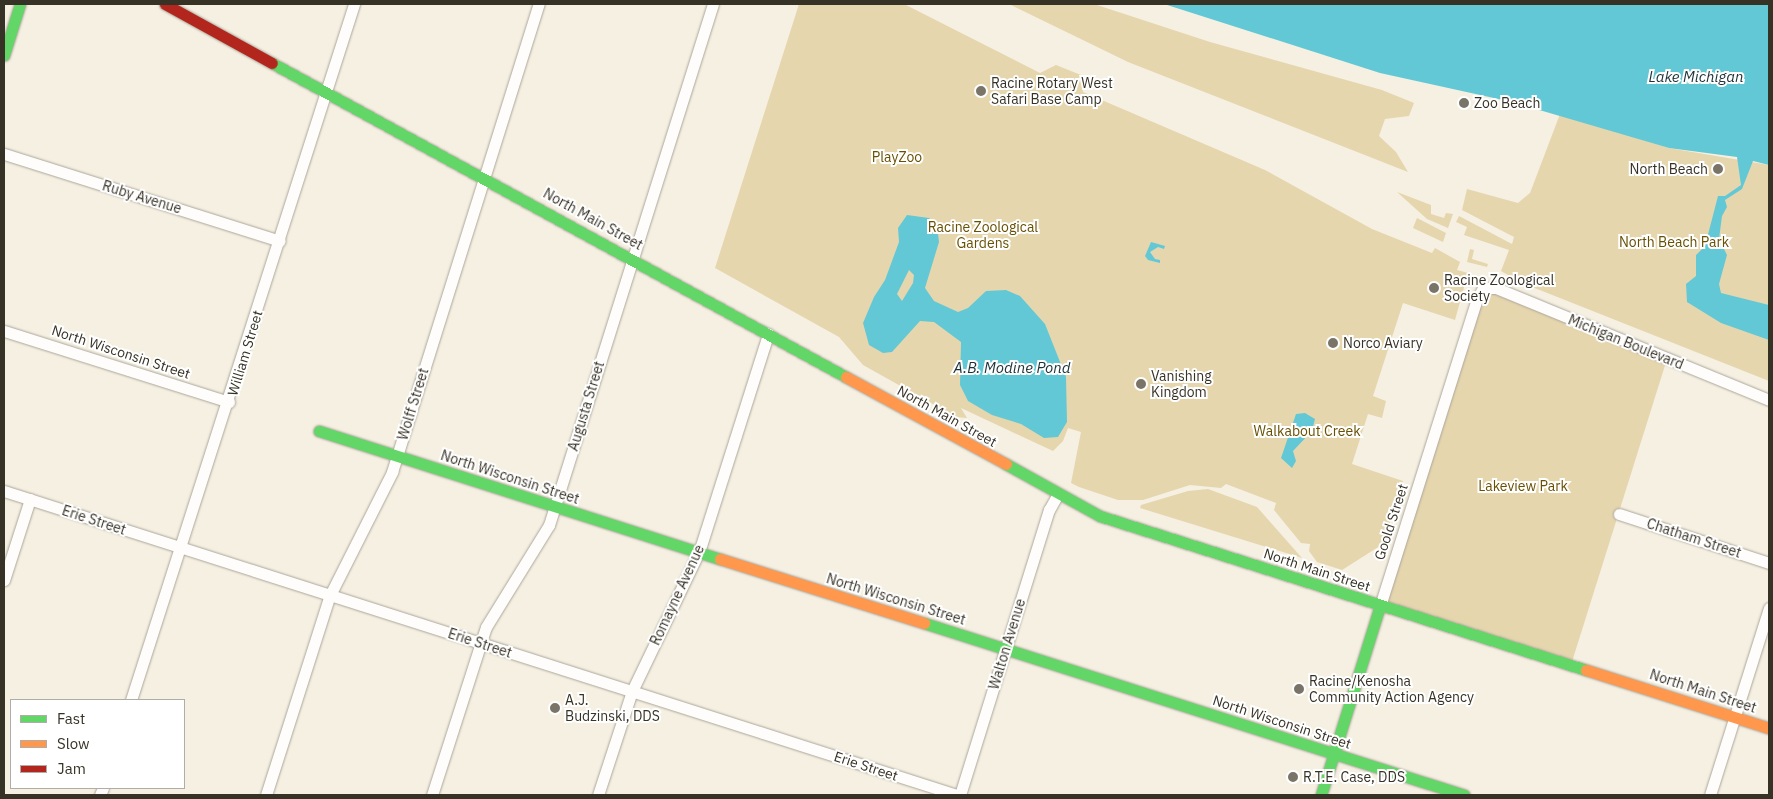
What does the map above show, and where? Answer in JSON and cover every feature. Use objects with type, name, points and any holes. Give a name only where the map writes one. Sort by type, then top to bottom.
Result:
[{"type":"main road","points":[[4,54],[20,4]]},
{"type":"main road","name":"North Main Street","points":[[165,4],[484,176],[1058,494],[1121,524],[1769,728]]},
{"type":"main road","name":"North Wisconsin Street","points":[[319,432],[1464,795]]},
{"type":"main road","name":"Goold Street","points":[[1321,795],[1380,606]]},
{"type":"street","name":"William Street","points":[[131,699],[229,402],[354,4]]},
{"type":"street","name":"Wolff Street","points":[[266,795],[330,595],[397,456],[538,4]]},
{"type":"street","name":"Augusta Street","points":[[432,795],[486,627],[549,525],[713,4]]},
{"type":"street","name":"Ruby Avenue","points":[[4,154],[280,241]]},
{"type":"street","name":"Michigan Boulevard","points":[[1483,288],[1496,288],[1769,400]]},
{"type":"street","name":"Goold Street","points":[[1380,606],[1476,301],[1483,288]]},
{"type":"street","name":"North Wisconsin Street","points":[[4,331],[229,402]]},
{"type":"street","name":"Romayne Avenue","points":[[598,795],[632,691],[699,552],[768,334]]},
{"type":"street","name":"Erie Street","points":[[4,491],[958,795]]},
{"type":"street","name":"Walton Avenue","points":[[958,795],[1049,510],[1058,494]]},
{"type":"street","points":[[4,580],[30,499]]},
{"type":"street","name":"Chatham Street","points":[[1619,514],[1769,562]]},
{"type":"street","points":[[1710,795],[1769,608]]},
{"type":"green space","name":"Racine Zoological Gardens","points":[[799,4],[904,4],[1040,73],[1056,65],[1081,75],[1083,92],[1265,170],[1372,229],[1432,253],[1435,248],[1460,262],[1457,270],[1468,273],[1455,320],[1403,303],[1373,396],[1386,401],[1382,418],[1368,414],[1352,464],[1403,481],[1383,544],[1342,570],[1317,562],[1309,551],[1310,544],[1301,543],[1274,510],[1276,503],[1226,484],[1221,488],[1190,485],[1143,500],[1118,500],[1079,487],[1071,483],[1081,432],[1068,428],[1063,441],[1053,451],[961,408],[967,418],[956,417],[863,365],[839,337],[715,268]]},
{"type":"green space","points":[[1009,4],[1094,4],[1210,42],[1382,90],[1414,103],[1409,116],[1385,119],[1379,136],[1396,152],[1408,172],[1128,62]]},
{"type":"green space","name":"North Beach Park","points":[[1560,114],[1669,148],[1769,165],[1769,381],[1522,283],[1501,271],[1509,250],[1464,235],[1467,227],[1456,222],[1459,216],[1512,244],[1514,237],[1462,210],[1467,189],[1518,203],[1530,193]]},
{"type":"green space","points":[[1397,192],[1431,205],[1431,214],[1444,218],[1446,213],[1453,214],[1448,228],[1427,219]]},
{"type":"green space","points":[[1417,218],[1446,233],[1443,242],[1413,228]]},
{"type":"green space","points":[[1470,249],[1474,250],[1472,259],[1488,264],[1487,267],[1467,262]]},
{"type":"green space","name":"Lakeview Park","points":[[1483,288],[1667,359],[1571,665],[1380,606]]},
{"type":"green space","points":[[1208,489],[1257,507],[1302,558],[1140,508],[1141,505],[1188,491]]},
{"type":"water","name":"Lake Michigan","points":[[1164,4],[1769,4],[1769,165],[1753,161],[1742,189],[1725,200],[1727,207],[1722,216],[1719,239],[1727,255],[1719,284],[1721,293],[1769,305],[1769,340],[1721,323],[1687,302],[1686,284],[1696,276],[1696,255],[1705,246],[1718,196],[1725,196],[1741,185],[1737,157],[1669,148],[1512,102],[1380,73]]},
{"type":"water","name":"A.B. Modine Pond","points":[[907,215],[929,218],[937,226],[939,242],[925,288],[934,301],[958,312],[968,308],[986,291],[1006,290],[1020,296],[1045,324],[1066,377],[1067,422],[1058,437],[1044,438],[1021,424],[992,415],[968,401],[960,385],[961,342],[934,322],[920,321],[892,352],[883,353],[869,345],[863,323],[874,297],[885,280],[899,242],[898,228]],"holes":[[[909,270],[914,275],[913,283],[902,301],[897,294]]]},
{"type":"water","points":[[1151,242],[1165,246],[1164,249],[1158,247],[1150,252],[1155,259],[1160,260],[1160,263],[1148,260],[1145,256]]},
{"type":"water","points":[[1305,413],[1315,419],[1312,431],[1293,451],[1296,461],[1292,468],[1281,458],[1296,414]]},
{"type":"traffic: fast","points":[[4,55],[20,4]]},
{"type":"traffic: fast","points":[[272,63],[846,377]]},
{"type":"traffic: fast","points":[[319,431],[720,559]]},
{"type":"traffic: fast","points":[[1006,464],[1100,516],[1586,670]]},
{"type":"traffic: fast","points":[[1321,795],[1380,606]]},
{"type":"traffic: fast","points":[[924,623],[1464,795]]},
{"type":"traffic: slow","points":[[846,377],[1006,464]]},
{"type":"traffic: slow","points":[[720,559],[924,623]]},
{"type":"traffic: slow","points":[[1586,670],[1769,728]]},
{"type":"traffic: jam","points":[[165,4],[272,63]]},
{"type":"place","name":"Racine Rotary West Safari Base Camp","points":[[981,91]]},
{"type":"place","name":"Zoo Beach","points":[[1464,103]]},
{"type":"place","name":"North Beach","points":[[1718,169]]},
{"type":"place","name":"Racine Zoological Society","points":[[1434,288]]},
{"type":"place","name":"Norco Aviary","points":[[1333,343]]},
{"type":"place","name":"Vanishing Kingdom","points":[[1141,384]]},
{"type":"place","name":"Racine/Kenosha Community Action Agency","points":[[1299,689]]},
{"type":"place","name":"A.J. Budzinski, DDS","points":[[555,708]]},
{"type":"place","name":"R.T.E. Case, DDS","points":[[1293,777]]},
{"type":"park label","name":"PlayZoo","points":[[897,157]]},
{"type":"park label","name":"Walkabout Creek","points":[[1307,431]]}]
